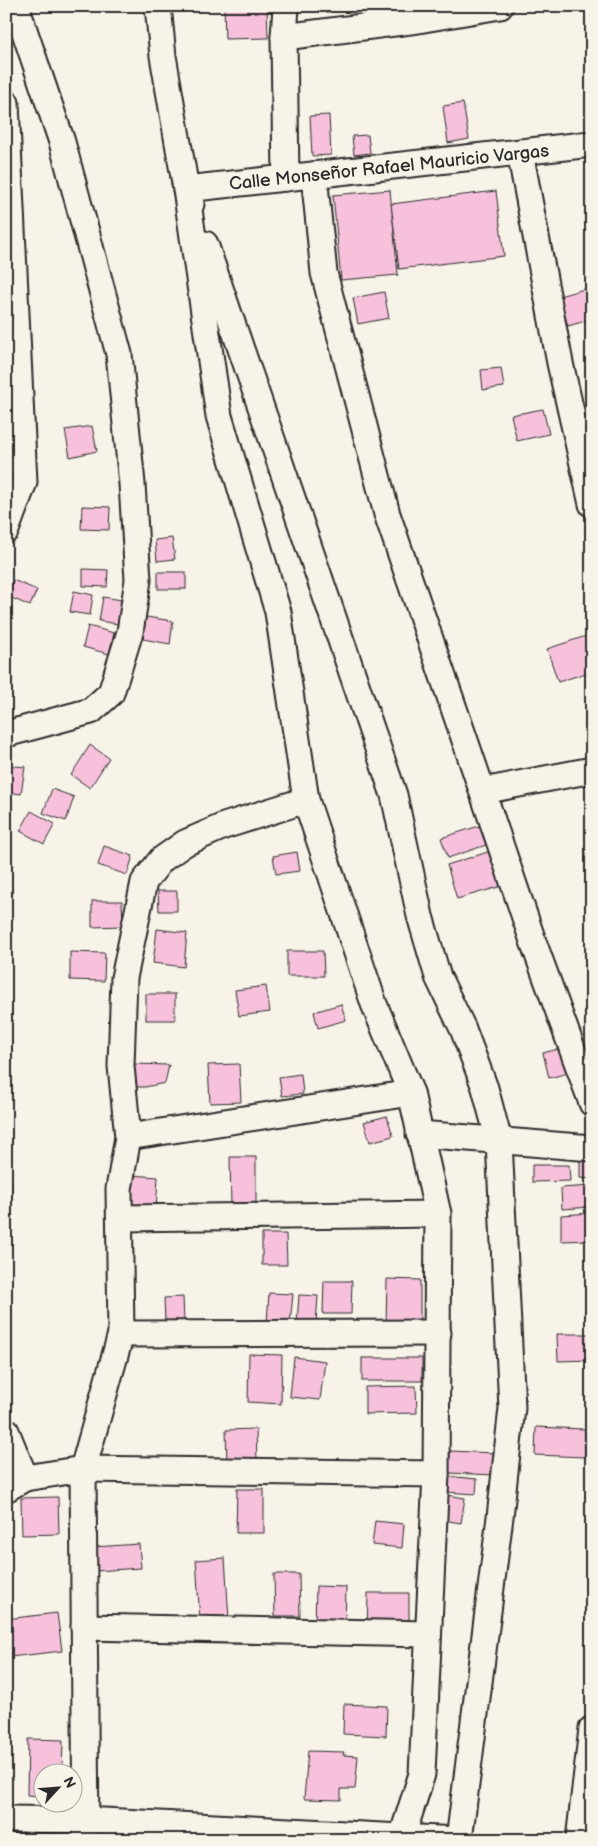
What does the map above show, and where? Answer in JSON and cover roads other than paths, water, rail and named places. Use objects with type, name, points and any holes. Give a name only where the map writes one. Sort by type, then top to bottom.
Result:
[{"type":"street","points":[[6,734],[91,711],[111,693],[130,632],[138,580],[132,484],[119,354],[62,142],[16,6]]},
{"type":"street","points":[[158,6],[163,56],[186,189],[219,416],[278,612],[306,800],[374,1004],[411,1093],[438,1214],[436,1474],[422,1774],[402,1838]]},
{"type":"street","points":[[286,6],[284,37],[286,178]]},
{"type":"street","points":[[284,37],[418,13],[500,6]]},
{"type":"street","points":[[6,103],[24,482],[6,530]]},
{"type":"street","name":"Calle Monseñor Rafael Mauricio Vargas","points":[[186,189],[592,144]]},
{"type":"street","points":[[520,152],[560,363],[592,504]]},
{"type":"street","points":[[314,175],[324,273],[387,514],[534,944],[592,1103]]},
{"type":"street","points":[[6,1819],[85,1830],[458,1840],[498,1536],[512,1408],[499,1141],[482,1080],[463,1029],[438,977],[420,916],[394,795],[186,189]]},
{"type":"street","points":[[482,791],[592,770]]},
{"type":"street","points":[[85,1830],[82,1469],[121,1334],[120,1189],[128,1137],[121,1066],[124,978],[144,882],[161,860],[185,842],[224,826],[306,800]]},
{"type":"street","points":[[128,1137],[411,1093]]},
{"type":"street","points":[[419,1134],[592,1148]]},
{"type":"street","points":[[120,1218],[438,1214]]},
{"type":"street","points":[[121,1334],[438,1333]]},
{"type":"street","points":[[6,1431],[16,1484],[82,1469],[436,1474]]},
{"type":"street","points":[[84,1626],[428,1634]]},
{"type":"street","points":[[579,1840],[592,1728]]}]
